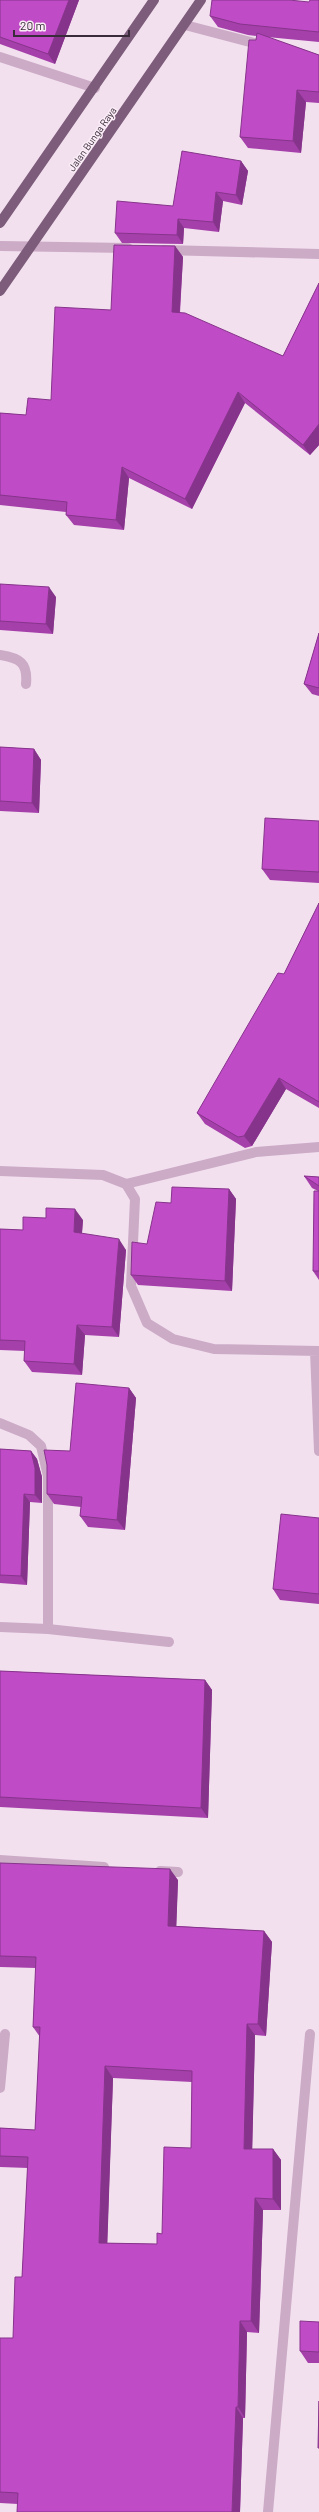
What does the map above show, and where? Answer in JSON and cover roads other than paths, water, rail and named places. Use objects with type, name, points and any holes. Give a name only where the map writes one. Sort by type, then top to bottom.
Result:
[{"type":"main road","points":[[0,223],[95,88],[154,0]]},
{"type":"main road","name":"Jalan Bunga Raya","points":[[0,291],[33,246],[201,0]]},
{"type":"street","points":[[185,25],[258,44]]},
{"type":"street","points":[[0,57],[95,88]]},
{"type":"street","points":[[0,246],[136,249]]},
{"type":"street","points":[[152,249],[319,254]]},
{"type":"street","points":[[0,655],[21,660],[25,665],[26,684]]},
{"type":"street","points":[[0,1171],[103,1175],[126,1184],[256,1152],[319,1147]]},
{"type":"street","points":[[126,1184],[135,1199],[131,1286],[147,1323],[173,1339],[214,1350],[317,1351],[319,1451]]},
{"type":"street","points":[[0,1423],[29,1435],[41,1446],[43,1453],[48,1476],[48,1629]]},
{"type":"street","points":[[0,1626],[48,1629],[169,1642]]},
{"type":"street","points":[[0,1860],[116,1868]]},
{"type":"street","points":[[147,1870],[178,1872]]},
{"type":"street","points":[[0,2088],[5,2034]]},
{"type":"street","points":[[268,2512],[310,2034]]}]
